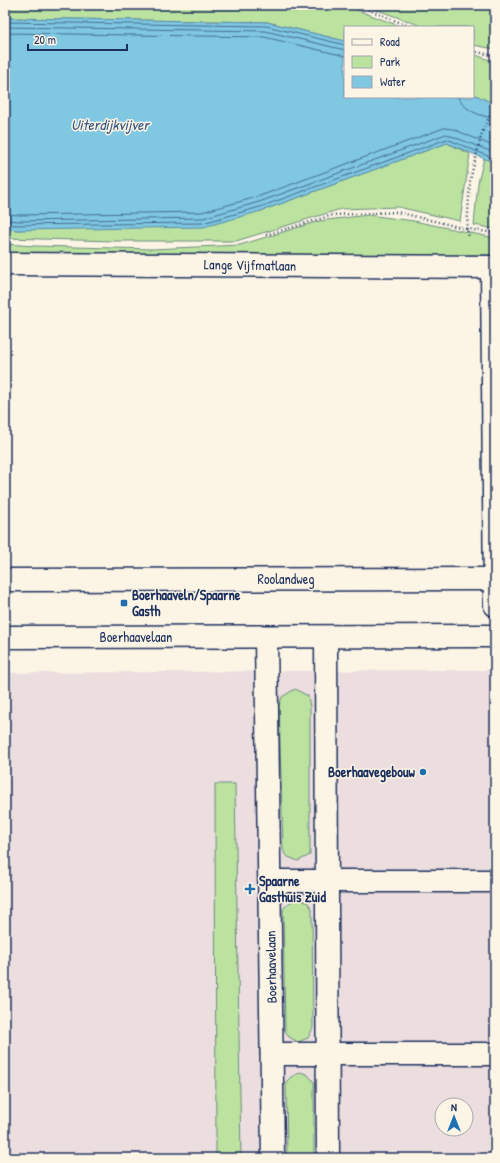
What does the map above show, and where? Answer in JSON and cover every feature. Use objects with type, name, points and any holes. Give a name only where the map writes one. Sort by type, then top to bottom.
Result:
[{"type":"street","name":"Lange Vijfmatlaan","points":[[5,264],[488,267]]},
{"type":"street","points":[[488,267],[495,605]]},
{"type":"street","name":"Roolandweg","points":[[5,580],[495,579]]},
{"type":"street","name":"Boerhaavelaan","points":[[5,636],[495,636]]},
{"type":"street","name":"Boerhaavelaan","points":[[266,636],[273,1158]]},
{"type":"street","points":[[326,637],[328,1158]]},
{"type":"street","points":[[270,881],[495,881]]},
{"type":"street","points":[[272,1054],[495,1054]]},
{"type":"path","points":[[357,5],[409,26]]},
{"type":"path","points":[[474,51],[495,56]]},
{"type":"path","points":[[488,267],[467,229],[470,180],[482,133],[495,105]]},
{"type":"path","points":[[262,236],[333,215],[397,212],[467,229],[495,234]]},
{"type":"shaded area","name":"Spaarne Gasthuis Zuid","points":[[495,670],[495,1158],[5,1158],[5,673]]},
{"type":"green space","points":[[5,5],[344,5],[399,26],[344,26],[344,41],[267,22],[5,18]]},
{"type":"green space","points":[[364,5],[495,5],[495,49],[474,45],[474,26],[421,26]]},
{"type":"green space","points":[[474,54],[495,62],[495,80],[490,102],[474,94]]},
{"type":"green space","points":[[447,143],[470,154],[460,221],[398,207],[341,209],[236,241],[113,241],[5,238],[5,229],[19,230],[261,211]]},
{"type":"green space","points":[[484,158],[495,163],[495,229],[474,225],[478,183]]},
{"type":"green space","points":[[368,215],[414,221],[495,238],[495,255],[5,258],[5,244],[152,249],[240,245],[319,221]]},
{"type":"green space","points":[[295,689],[308,696],[310,707],[310,855],[298,861],[286,856],[283,850],[279,705],[282,697]]},
{"type":"green space","points":[[215,784],[235,784],[241,1158],[216,1158]]},
{"type":"green space","points":[[299,899],[308,903],[312,909],[313,1028],[308,1038],[298,1042],[289,1037],[285,1031],[283,909],[290,902]]},
{"type":"green space","points":[[301,1072],[308,1075],[314,1082],[314,1158],[287,1158],[286,1082],[291,1077]]},
{"type":"water","name":"Uiterdijkvijver","points":[[5,18],[267,22],[344,41],[344,98],[474,98],[474,94],[495,104],[495,163],[447,143],[261,211],[204,227],[5,229]]},
{"type":"place","name":"Boerhaaveln/Spaarne Gasth","points":[[124,603]]},
{"type":"place","name":"Boerhaavegebouw","points":[[423,772]]},
{"type":"place","name":"Spaarne Gasthuis Zuid","points":[[250,889]]}]
